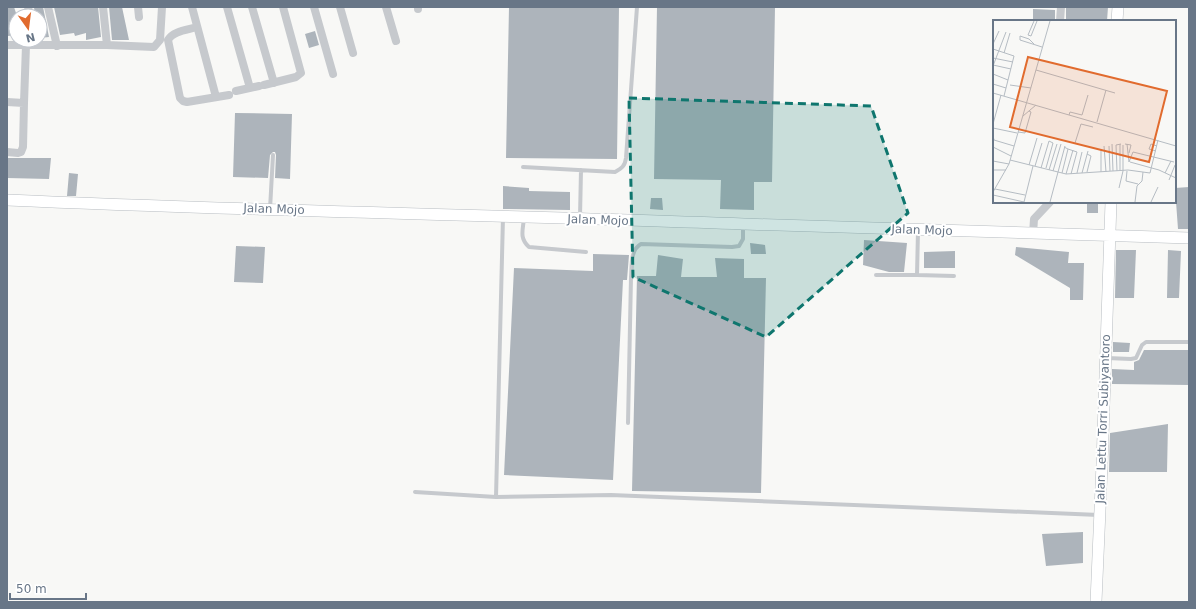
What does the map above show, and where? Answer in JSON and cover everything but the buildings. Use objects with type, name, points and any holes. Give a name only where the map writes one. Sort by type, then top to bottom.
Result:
[{"type":"street","points":[[48,7],[57,46]]},
{"type":"street","points":[[103,7],[108,45]]},
{"type":"street","points":[[138,7],[139,17]]},
{"type":"street","points":[[48,44],[57,46],[108,45],[154,47],[160,40],[162,7]]},
{"type":"street","points":[[192,7],[216,98]]},
{"type":"street","points":[[227,7],[250,88]]},
{"type":"street","points":[[252,7],[274,83]]},
{"type":"street","points":[[197,27],[176,33],[170,36],[168,40],[180,98],[181,100],[187,102],[216,98],[296,77],[301,73],[283,7]]},
{"type":"street","points":[[314,7],[333,74]]},
{"type":"street","points":[[340,7],[353,53]]},
{"type":"street","points":[[386,7],[396,41]]},
{"type":"street","points":[[1060,20],[1061,7]]},
{"type":"street","points":[[1117,20],[1118,7]]},
{"type":"street","points":[[7,152],[18,153],[21,152],[23,148],[26,48]]},
{"type":"street","points":[[7,102],[24,103]]},
{"type":"street","name":"Jalan Mojo","points":[[7,200],[918,230],[1033,229],[1110,236],[1189,238]]},
{"type":"street","points":[[1033,229],[1036,216],[1049,203]]},
{"type":"street","name":"Jalan Lettu Torri Subiyantoro","points":[[1096,602],[1111,203]]},
{"type":"lane","points":[[523,167],[615,172],[623,168],[625,164],[637,7]]},
{"type":"lane","points":[[270,209],[273,155]]},
{"type":"lane","points":[[580,219],[581,170]]},
{"type":"lane","points":[[496,496],[503,217]]},
{"type":"lane","points":[[524,218],[522,237],[524,243],[529,247],[586,252]]},
{"type":"lane","points":[[628,423],[631,277],[633,255],[636,247],[641,244],[739,246],[743,239],[743,224]]},
{"type":"lane","points":[[917,274],[918,230]]},
{"type":"lane","points":[[876,275],[917,274],[954,276]]},
{"type":"lane","points":[[1106,358],[1136,358],[1142,345],[1146,342],[1189,342]]},
{"type":"lane","points":[[414,492],[496,496],[611,495],[1100,515]]},
{"type":"highlighted area","points":[[629,98],[871,106],[908,213],[766,337],[633,277]]}]
